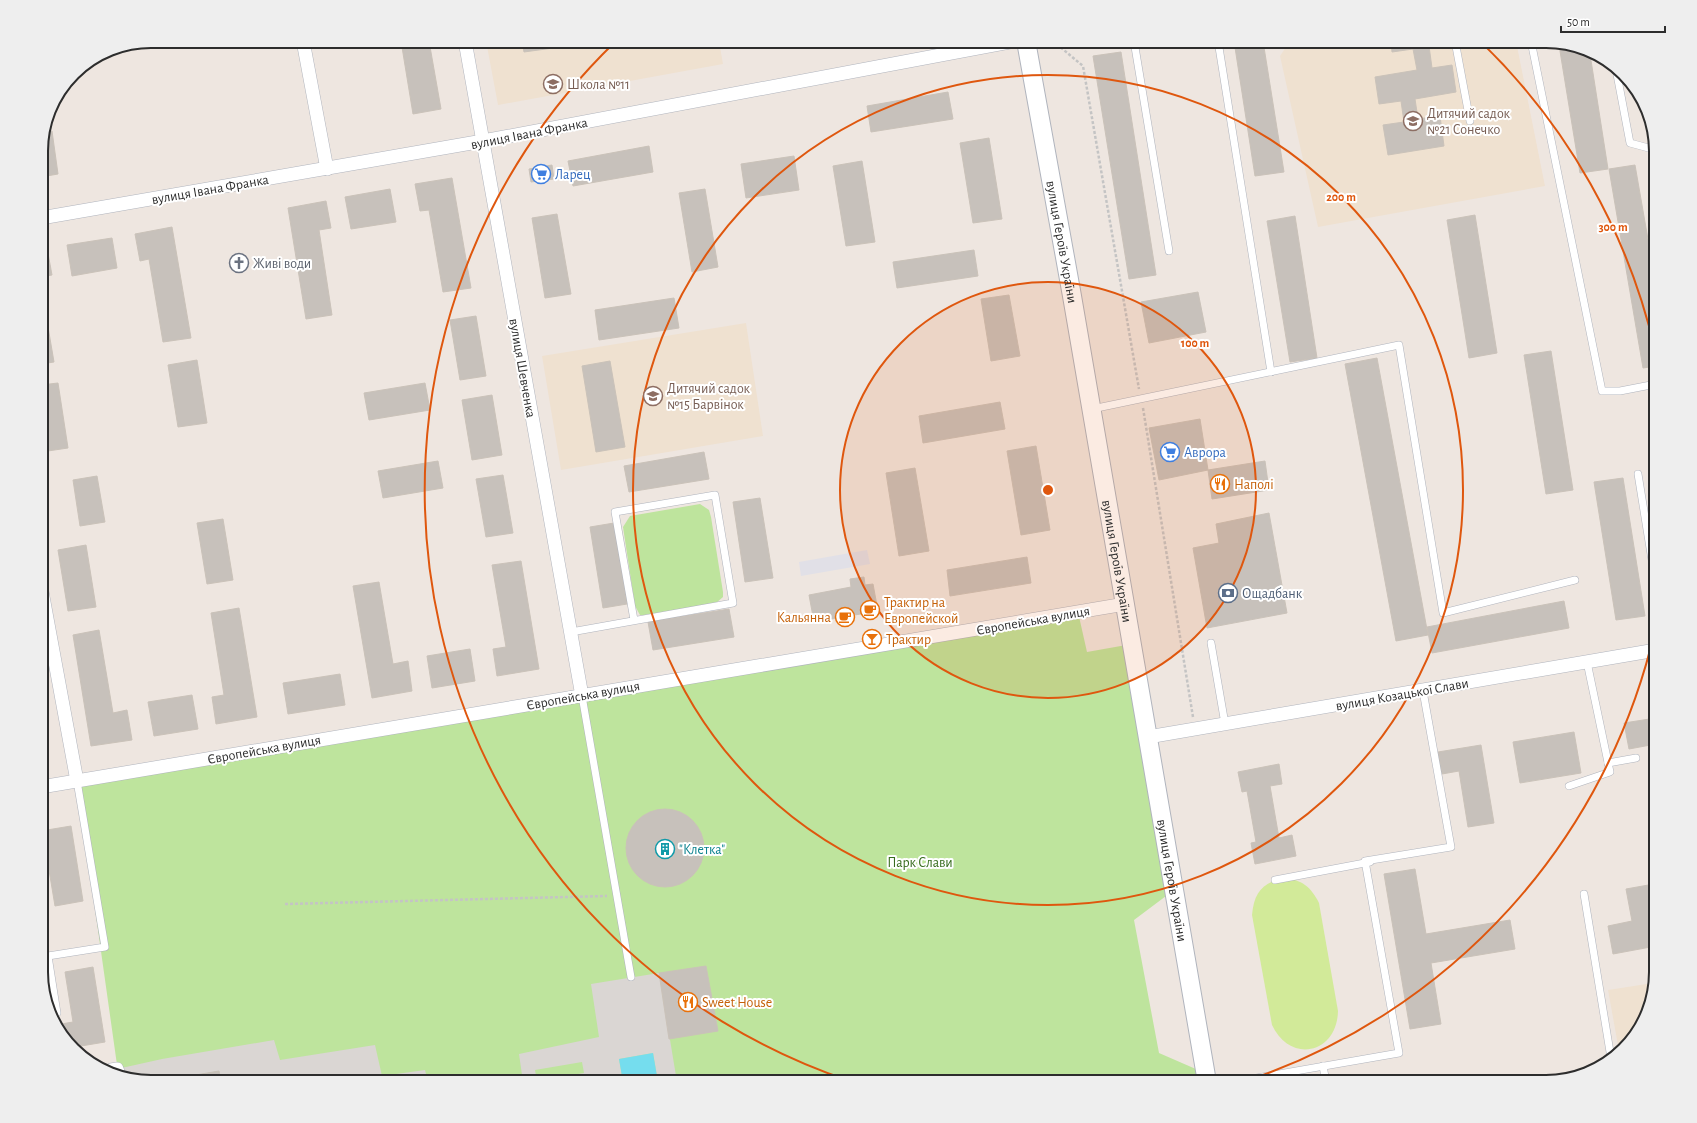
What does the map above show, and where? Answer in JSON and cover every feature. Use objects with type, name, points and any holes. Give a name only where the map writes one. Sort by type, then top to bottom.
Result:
[{"type":"street","points":[[303,48],[327,169]]},
{"type":"street","name":"вулиця Шевченка","points":[[466,48],[582,696]]},
{"type":"street","name":"вулиця Івана Франка","points":[[48,217],[483,141],[978,48]]},
{"type":"street","name":"вулиця Героїв України","points":[[1027,48],[1092,409],[1206,1075]]},
{"type":"street","name":"Європейська вулиця","points":[[48,786],[1125,604]]},
{"type":"street","points":[[48,624],[77,781]]},
{"type":"street","name":"вулиця Козацької Слави","points":[[1148,737],[1649,651]]},
{"type":"lane","points":[[1135,48],[1170,251]]},
{"type":"lane","points":[[1219,48],[1271,372]]},
{"type":"lane","points":[[1457,48],[1470,121]]},
{"type":"lane","points":[[1532,48],[1602,391],[1620,391],[1649,385]]},
{"type":"lane","points":[[1617,76],[1630,143],[1649,148]]},
{"type":"lane","points":[[1092,409],[1399,345],[1443,613],[1575,580]]},
{"type":"lane","points":[[1638,474],[1649,542]]},
{"type":"lane","points":[[571,632],[733,603],[716,495],[615,512],[634,620]]},
{"type":"lane","points":[[1211,643],[1225,724]]},
{"type":"lane","points":[[1569,786],[1610,772],[1587,662]]},
{"type":"lane","points":[[1423,691],[1451,847]]},
{"type":"lane","points":[[582,696],[631,977]]},
{"type":"lane","points":[[1608,763],[1636,758]]},
{"type":"lane","points":[[57,1013],[48,956],[105,946],[77,781]]},
{"type":"lane","points":[[1275,880],[1451,847]]},
{"type":"lane","points":[[1273,1075],[1399,1053],[1365,861],[1451,847]]},
{"type":"lane","points":[[1584,894],[1610,1053]]},
{"type":"lane","points":[[1323,1066],[1325,1075]]},
{"type":"path","points":[[1061,48],[1083,66],[1140,394]]},
{"type":"path","points":[[1142,402],[1195,729]]},
{"type":"path","points":[[285,904],[617,896]]},
{"type":"shaded area","name":"Школа №11","points":[[487,48],[720,48],[723,64],[498,105]]},
{"type":"shaded area","name":"Дитячий садок №21 Сонечко","points":[[1285,48],[1517,48],[1545,186],[1318,227],[1280,56]]},
{"type":"shaded area","name":"Дитячий садок №15 Барвінок","points":[[746,323],[763,436],[561,470],[542,356]]},
{"type":"shaded area","points":[[867,550],[870,564],[801,576],[799,562]]},
{"type":"shaded area","points":[[659,973],[676,1075],[657,1075],[653,1053],[619,1059],[622,1075],[572,1075],[584,1073],[582,1062],[535,1070],[536,1075],[522,1075],[519,1054],[599,1037],[591,984]]},
{"type":"shaded area","points":[[1648,984],[1646,999],[1638,1018],[1628,1035],[1618,1046],[1608,990]]},
{"type":"shaded area","points":[[274,1040],[280,1060],[375,1045],[382,1075],[220,1075],[219,1071],[196,1075],[151,1075],[124,1072],[117,1069],[162,1059]]},
{"type":"shaded area","points":[[425,1070],[426,1075],[389,1075]]},
{"type":"green space","points":[[700,504],[709,510],[711,517],[723,597],[716,603],[640,615],[635,606],[623,527],[630,516]]},
{"type":"green space","name":"Парк Слави","points":[[1078,612],[1087,652],[1132,644],[1174,890],[1134,920],[1159,1053],[1205,1073],[1205,1075],[151,1075],[124,1072],[118,1070],[77,781]]},
{"type":"green space","points":[[1285,878],[1296,880],[1305,885],[1313,893],[1319,903],[1338,1011],[1336,1026],[1330,1037],[1321,1045],[1311,1049],[1301,1049],[1290,1045],[1280,1037],[1272,1025],[1252,915],[1255,900],[1261,889],[1271,882]]},
{"type":"water","points":[[653,1053],[657,1075],[622,1075],[619,1059]]},
{"type":"building","points":[[402,48],[430,48],[441,109],[413,114]]},
{"type":"building","points":[[523,48],[553,48],[524,52]]},
{"type":"building","points":[[1235,48],[1264,48],[1284,172],[1255,176]]},
{"type":"building","points":[[1392,48],[1429,48],[1432,68],[1452,65],[1456,92],[1415,99],[1418,119],[1440,116],[1444,146],[1388,155],[1383,125],[1404,122],[1401,101],[1379,104],[1375,77],[1417,70],[1413,49],[1392,52]]},
{"type":"building","points":[[1560,49],[1573,51],[1591,58],[1608,169],[1580,173]]},
{"type":"building","points":[[1121,52],[1156,275],[1129,279],[1093,56]]},
{"type":"building","points":[[948,92],[953,119],[871,132],[867,106]]},
{"type":"building","points":[[52,131],[58,174],[48,176],[48,144],[50,132]]},
{"type":"building","points":[[989,138],[1002,219],[973,223],[960,143]]},
{"type":"building","points":[[649,146],[653,172],[573,186],[568,161]]},
{"type":"building","points":[[794,156],[799,190],[746,198],[741,164]]},
{"type":"building","points":[[862,161],[875,242],[846,246],[833,166]]},
{"type":"building","name":"Ларец","points":[[552,165],[554,179],[531,182],[529,169]]},
{"type":"building","points":[[1635,165],[1649,245],[1649,367],[1643,368],[1609,169]]},
{"type":"building","points":[[452,178],[471,288],[443,292],[429,210],[420,211],[415,184]]},
{"type":"building","points":[[390,189],[396,222],[351,229],[345,197]]},
{"type":"building","points":[[705,189],[718,267],[692,272],[679,193]]},
{"type":"building","points":[[326,201],[331,228],[319,230],[332,315],[306,319],[288,208]]},
{"type":"building","points":[[557,214],[571,294],[545,298],[532,218]]},
{"type":"building","points":[[1475,215],[1497,353],[1469,358],[1447,220]]},
{"type":"building","points":[[1295,216],[1317,358],[1290,362],[1267,221]]},
{"type":"building","points":[[172,227],[191,338],[163,342],[149,259],[140,261],[135,234]]},
{"type":"building","points":[[112,238],[117,268],[72,276],[67,245]]},
{"type":"building","points":[[974,250],[978,276],[897,288],[893,262]]},
{"type":"building","points":[[48,253],[52,275],[48,276]]},
{"type":"building","points":[[1198,292],[1206,332],[1149,343],[1141,302]]},
{"type":"building","points":[[1009,295],[1020,356],[991,361],[981,299]]},
{"type":"building","points":[[674,298],[679,328],[599,340],[595,310]]},
{"type":"building","points":[[476,316],[486,376],[460,380],[450,320]]},
{"type":"building","points":[[48,327],[54,362],[48,363]]},
{"type":"building","points":[[1551,351],[1573,490],[1546,494],[1524,355]]},
{"type":"building","points":[[1377,358],[1428,635],[1396,641],[1345,364]]},
{"type":"building","points":[[197,360],[207,423],[178,427],[168,365]]},
{"type":"building","points":[[610,361],[625,447],[596,452],[582,366]]},
{"type":"building","points":[[58,383],[68,448],[48,451],[48,384]]},
{"type":"building","points":[[425,383],[430,410],[369,420],[364,393]]},
{"type":"building","points":[[492,395],[502,455],[472,460],[462,400]]},
{"type":"building","points":[[1000,402],[1005,429],[923,443],[919,416]]},
{"type":"building","points":[[1200,419],[1208,470],[1159,480],[1149,428]]},
{"type":"building","points":[[1036,446],[1050,530],[1021,535],[1007,451]]},
{"type":"building","points":[[704,452],[709,479],[629,492],[624,466]]},
{"type":"building","points":[[438,461],[443,488],[383,498],[378,471]]},
{"type":"building","points":[[1265,461],[1269,490],[1212,499],[1208,470]]},
{"type":"building","points":[[915,468],[929,551],[899,556],[886,473]]},
{"type":"building","points":[[503,475],[513,533],[486,537],[476,479]]},
{"type":"building","points":[[97,476],[105,522],[80,526],[73,480]]},
{"type":"building","points":[[1623,478],[1645,616],[1616,620],[1594,482]]},
{"type":"building","points":[[760,498],[773,578],[745,582],[733,502]]},
{"type":"building","points":[[1269,513],[1287,613],[1207,628],[1193,548],[1219,543],[1216,524]]},
{"type":"building","points":[[223,519],[233,580],[207,584],[197,523]]},
{"type":"building","points":[[614,523],[627,604],[603,608],[590,527]]},
{"type":"building","points":[[86,545],[96,607],[68,611],[58,550]]},
{"type":"building","points":[[1027,557],[1031,583],[950,596],[947,570]]},
{"type":"building","points":[[521,561],[539,669],[497,676],[493,649],[506,647],[492,565]]},
{"type":"building","points":[[864,577],[865,585],[873,584],[878,611],[814,622],[809,595],[851,587],[850,579]]},
{"type":"building","points":[[379,582],[393,664],[408,661],[412,691],[372,698],[353,586]]},
{"type":"building","points":[[1564,601],[1569,628],[1432,653],[1427,627]]},
{"type":"building","points":[[239,608],[257,717],[216,724],[212,697],[224,695],[211,613]]},
{"type":"building","points":[[729,609],[734,637],[653,650],[648,622]]},
{"type":"building","points":[[99,630],[113,713],[127,710],[132,740],[91,746],[73,635]]},
{"type":"building","points":[[470,649],[475,681],[432,688],[427,656]]},
{"type":"building","points":[[340,674],[345,705],[288,714],[283,683]]},
{"type":"building","points":[[192,695],[198,729],[154,736],[148,702]]},
{"type":"building","points":[[1649,719],[1649,745],[1629,749],[1624,723]]},
{"type":"building","points":[[1574,732],[1581,773],[1520,783],[1513,742]]},
{"type":"building","points":[[1481,745],[1494,823],[1468,827],[1459,771],[1442,774],[1438,752]]},
{"type":"building","points":[[1279,764],[1282,784],[1270,786],[1279,838],[1292,835],[1296,856],[1255,864],[1251,843],[1256,842],[1247,791],[1242,792],[1238,772]]},
{"type":"building","name":"\"Клетка\"","points":[[665,809],[680,812],[693,820],[701,833],[704,848],[701,863],[693,876],[680,884],[665,887],[650,884],[637,876],[629,863],[626,848],[629,833],[637,820],[650,812]]},
{"type":"building","points":[[71,826],[83,901],[55,906],[48,864],[48,830]]},
{"type":"building","points":[[1415,869],[1426,934],[1510,920],[1515,949],[1431,963],[1441,1024],[1410,1029],[1384,874]]},
{"type":"building","points":[[1649,885],[1649,947],[1613,954],[1608,926],[1632,921],[1626,889]]},
{"type":"building","name":"Sweet House","points":[[706,966],[718,1031],[669,1039],[659,973]]},
{"type":"building","points":[[93,967],[105,1042],[79,1046],[69,1035],[62,1024],[73,1022],[65,972]]},
{"type":"building","points":[[219,1071],[220,1075],[196,1075]]},
{"type":"place","name":"Школа №11","points":[[553,84]]},
{"type":"place","name":"Дитячий садок №21 Сонечко","points":[[1413,121]]},
{"type":"place","name":"Ларец","points":[[541,174]]},
{"type":"place","name":"Живі води","points":[[239,263]]},
{"type":"place","name":"Дитячий садок №15 Барвінок","points":[[653,396]]},
{"type":"place","name":"Аврора","points":[[1170,452]]},
{"type":"place","name":"Наполі","points":[[1220,484]]},
{"type":"place","name":"Ощадбанк","points":[[1228,593]]},
{"type":"place","name":"Трактир на Европейской","points":[[870,610]]},
{"type":"place","name":"Кальянна","points":[[845,617]]},
{"type":"place","name":"Трактир","points":[[872,639]]},
{"type":"place","name":"\"Клетка\"","points":[[665,849]]},
{"type":"place","name":"Sweet House","points":[[688,1002]]}]
